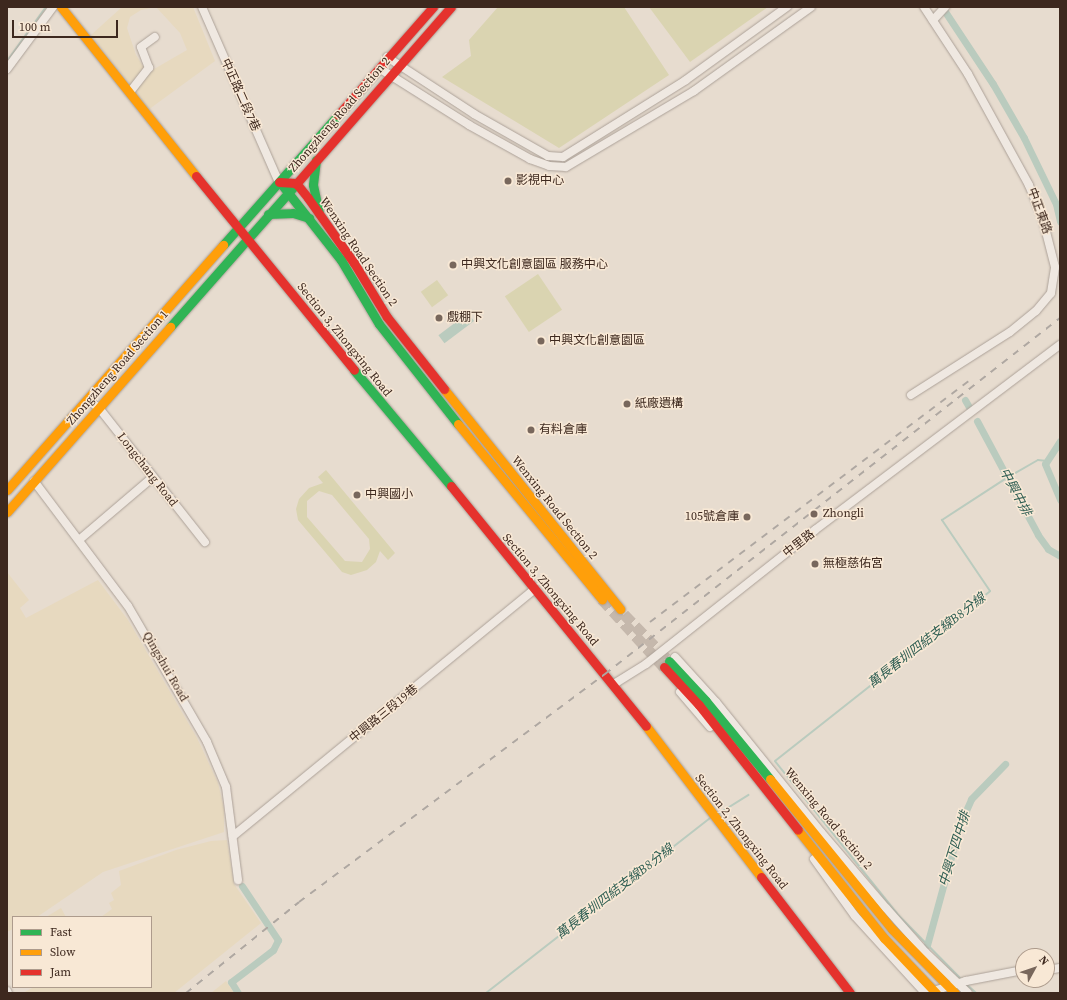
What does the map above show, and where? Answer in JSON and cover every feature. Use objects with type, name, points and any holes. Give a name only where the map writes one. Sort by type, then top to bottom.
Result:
[{"type":"street","points":[[7,69],[53,7]]},
{"type":"street","name":"Section 3, Zhongxing Road","points":[[61,7],[247,240],[534,590],[614,684]]},
{"type":"street","name":"中正路二段7巷","points":[[202,7],[279,182]]},
{"type":"street","name":"Zhongzheng Road Section 2","points":[[239,230],[387,57],[432,7]]},
{"type":"street","name":"Zhongzheng Road Section 2","points":[[247,240],[268,214],[451,7]]},
{"type":"street","points":[[387,57],[398,66],[474,114],[548,156],[563,157],[686,80],[787,7]]},
{"type":"street","points":[[379,68],[530,159],[549,166],[566,167],[694,91],[811,7]]},
{"type":"street","name":"中正東路","points":[[911,395],[1010,332],[1036,311],[1051,293],[1055,272],[1052,248],[1029,185],[968,74],[924,7]]},
{"type":"street","points":[[933,20],[944,9]]},
{"type":"street","points":[[130,92],[149,68],[141,47],[155,37]]},
{"type":"street","points":[[316,160],[313,185],[319,213]]},
{"type":"street","points":[[279,182],[296,183]]},
{"type":"street","name":"Wenxing Road Section 2","points":[[279,182],[289,191],[341,260],[379,324],[461,428],[602,599]]},
{"type":"street","name":"Wenxing Road Section 2","points":[[296,183],[319,213],[392,323],[620,609]]},
{"type":"street","points":[[268,214],[293,213],[309,218]]},
{"type":"street","name":"Zhongzheng Road Section 1","points":[[7,490],[239,230]]},
{"type":"street","name":"Zhongzheng Road Section 1","points":[[7,512],[247,240]]},
{"type":"street","name":"中里路","points":[[614,684],[646,664],[815,530],[1060,344]]},
{"type":"street","name":"Longchang Road","points":[[88,400],[98,408],[205,542]]},
{"type":"street","points":[[78,540],[153,477]]},
{"type":"street","name":"Qingshui Road","points":[[34,481],[128,606],[207,742],[226,787],[238,880]]},
{"type":"street","name":"中興路三段19巷","points":[[233,836],[534,590]]},
{"type":"street","points":[[667,664],[871,922],[930,992],[948,986]]},
{"type":"street","name":"Wenxing Road Section 2","points":[[667,664],[706,701],[892,929],[948,986],[968,993]]},
{"type":"street","name":"Wenxing Road Section 2","points":[[667,664],[716,702],[821,832],[957,988]]},
{"type":"street","name":"Section 2, Zhongxing Road","points":[[614,684],[850,993]]},
{"type":"street","points":[[957,988],[1015,972]]},
{"type":"shaded area","points":[[122,7],[156,7],[141,10],[130,17],[127,28],[136,55],[145,69],[131,85],[91,35]]},
{"type":"shaded area","points":[[156,7],[193,7],[215,61],[148,110],[133,91],[149,72],[187,50],[180,33]]},
{"type":"shaded area","points":[[498,7],[624,7],[669,75],[559,148],[442,77],[471,56],[469,40]]},
{"type":"shaded area","points":[[649,7],[768,7],[690,62]]},
{"type":"shaded area","points":[[538,274],[562,310],[529,332],[505,296]]},
{"type":"shaded area","points":[[437,280],[448,295],[432,307],[421,292]]},
{"type":"shaded area","points":[[468,313],[474,321],[444,343],[438,335]]},
{"type":"shaded area","points":[[326,470],[395,553],[388,560],[380,551],[376,562],[367,570],[351,575],[342,572],[298,520],[296,509],[299,499],[309,488],[323,483],[318,477]],"holes":[[[319,491],[332,495],[369,539],[370,549],[362,562],[345,561],[307,517],[307,501]]]},
{"type":"shaded area","points":[[7,572],[29,600],[20,608],[26,618],[98,580],[128,620],[197,738],[218,783],[224,808],[224,832],[103,872],[38,916],[12,916],[12,930],[7,932]]},
{"type":"shaded area","points":[[227,840],[234,884],[261,923],[174,993],[23,993],[32,988],[152,988],[152,916],[102,916],[112,909],[109,903],[114,900],[111,893],[121,885],[119,871],[176,850],[211,841]]},
{"type":"shaded area","points":[[61,908],[65,916],[48,916]]},
{"type":"shaded area","points":[[226,981],[234,993],[211,993]]},
{"type":"waterway","points":[[7,61],[46,7]]},
{"type":"waterway","points":[[942,7],[993,84],[1024,138],[1056,204],[1060,222]]},
{"type":"waterway","name":"中興中排","points":[[965,400],[969,407]]},
{"type":"waterway","name":"中興中排","points":[[977,421],[1038,535],[1048,549],[1060,556]]},
{"type":"waterway","points":[[1060,441],[1045,464],[1060,500]]},
{"type":"waterway","name":"萬長春圳四結支線B8分線","points":[[962,980],[899,916],[775,761],[990,591],[942,520],[1005,479],[1038,460],[1047,461]]},
{"type":"waterway","name":"中興下四中排","points":[[927,945],[960,824],[971,799],[1005,764]]},
{"type":"waterway","name":"萬長春圳四結支線B8分線","points":[[718,814],[748,795]]},
{"type":"waterway","name":"萬長春圳四結支線B8分線","points":[[486,993],[711,817]]},
{"type":"waterway","points":[[238,993],[231,982],[273,950],[278,940],[242,886]]},
{"type":"waterway","points":[[965,983],[976,993]]},
{"type":"tunnel","points":[[602,599],[664,667]]},
{"type":"tunnel","points":[[624,614],[669,661]]},
{"type":"railway","points":[[186,993],[299,902],[605,674],[1060,318]]},
{"type":"railway","points":[[650,622],[969,381]]},
{"type":"traffic: fast","points":[[223,245],[338,115]]},
{"type":"traffic: fast","points":[[316,160],[313,185],[319,213]]},
{"type":"traffic: fast","points":[[170,327],[296,184]]},
{"type":"traffic: fast","points":[[282,185],[341,260],[379,324],[458,424]]},
{"type":"traffic: fast","points":[[268,214],[293,213],[309,218]]},
{"type":"traffic: fast","points":[[354,370],[451,486]]},
{"type":"traffic: fast","points":[[669,661],[706,701],[770,779]]},
{"type":"traffic: slow","points":[[61,7],[196,176]]},
{"type":"traffic: slow","points":[[7,490],[223,245]]},
{"type":"traffic: slow","points":[[7,512],[170,327]]},
{"type":"traffic: slow","points":[[444,389],[620,609]]},
{"type":"traffic: slow","points":[[458,424],[602,599]]},
{"type":"traffic: slow","points":[[646,726],[761,877]]},
{"type":"traffic: slow","points":[[770,779],[892,929],[955,993]]},
{"type":"traffic: slow","points":[[798,830],[884,938],[936,993]]},
{"type":"traffic: jam","points":[[338,115],[433,7]]},
{"type":"traffic: jam","points":[[296,184],[451,7]]},
{"type":"traffic: jam","points":[[196,176],[354,370]]},
{"type":"traffic: jam","points":[[279,182],[296,183],[308,198],[354,263],[387,317],[444,389]]},
{"type":"traffic: jam","points":[[451,486],[646,726]]},
{"type":"traffic: jam","points":[[664,667],[699,705],[798,830]]},
{"type":"traffic: jam","points":[[761,877],[850,993]]},
{"type":"place","name":"影視中心","points":[[508,181]]},
{"type":"place","name":"中興文化創意園區 服務中心","points":[[453,265]]},
{"type":"place","name":"戲棚下","points":[[439,318]]},
{"type":"place","name":"中興文化創意園區","points":[[541,341]]},
{"type":"place","name":"紙廠遺構","points":[[627,404]]},
{"type":"place","name":"有料倉庫","points":[[531,430]]},
{"type":"place","name":"中興國小","points":[[357,495]]},
{"type":"place","name":"Zhongli","points":[[814,514]]},
{"type":"place","name":"105號倉庫","points":[[747,517]]},
{"type":"place","name":"無極慈佑宮","points":[[815,564]]}]
